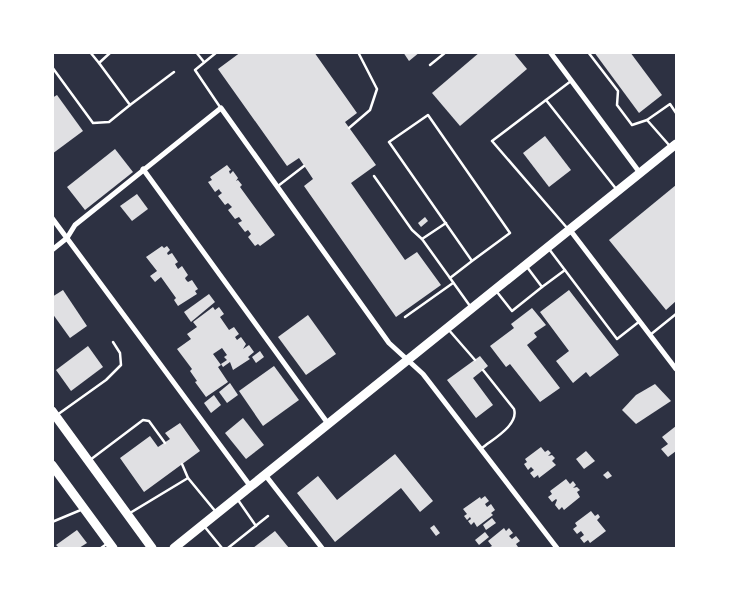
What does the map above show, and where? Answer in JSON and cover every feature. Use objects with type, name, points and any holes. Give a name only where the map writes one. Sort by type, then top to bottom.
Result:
[{"type":"main road","points":[[174,548],[266,476],[674,146]]},
{"type":"main road","points":[[54,414],[152,548]]},
{"type":"main road","points":[[54,468],[111,545]]},
{"type":"street","points":[[550,52],[640,173]]},
{"type":"street","points":[[52,250],[68,238],[75,225],[221,108],[389,343],[423,374],[558,548]]},
{"type":"street","points":[[143,169],[329,425]]},
{"type":"street","points":[[52,218],[251,487]]},
{"type":"street","points":[[570,230],[676,370]]},
{"type":"street","points":[[266,476],[322,548]]},
{"type":"lane","points":[[90,52],[130,105]]},
{"type":"lane","points":[[99,63],[111,52]]},
{"type":"lane","points":[[196,52],[204,62]]},
{"type":"lane","points":[[217,52],[195,70],[221,108]]},
{"type":"lane","points":[[349,128],[370,110],[377,89],[358,52]]},
{"type":"lane","points":[[430,65],[446,52]]},
{"type":"lane","points":[[588,52],[618,91],[617,105],[632,125],[647,120],[670,104],[676,113]]},
{"type":"lane","points":[[52,66],[92,123],[109,122],[174,72]]},
{"type":"lane","points":[[570,230],[492,142],[571,81]]},
{"type":"lane","points":[[546,99],[618,191]]},
{"type":"lane","points":[[450,278],[510,233],[428,115],[389,142],[472,261]]},
{"type":"lane","points":[[647,120],[674,146]]},
{"type":"lane","points":[[277,187],[304,166]]},
{"type":"lane","points":[[374,176],[412,230],[422,239],[472,308]]},
{"type":"lane","points":[[422,239],[446,223]]},
{"type":"lane","points":[[548,248],[617,339],[640,321]]},
{"type":"lane","points":[[526,265],[542,287]]},
{"type":"lane","points":[[495,290],[512,311],[565,270]]},
{"type":"lane","points":[[405,317],[453,283]]},
{"type":"lane","points":[[650,335],[676,314]]},
{"type":"lane","points":[[447,328],[475,360]]},
{"type":"lane","points":[[54,414],[106,380],[121,365],[120,353],[113,342]]},
{"type":"lane","points":[[481,449],[514,421],[516,414],[483,370]]},
{"type":"lane","points":[[88,461],[143,420],[149,421],[165,443]]},
{"type":"lane","points":[[182,464],[188,478],[217,513]]},
{"type":"lane","points":[[128,515],[188,478]]},
{"type":"lane","points":[[237,498],[256,526]]},
{"type":"lane","points":[[52,522],[84,509]]},
{"type":"lane","points":[[228,548],[268,516]]},
{"type":"lane","points":[[203,525],[222,548]]},
{"type":"lane","points":[[101,548],[111,545]]},
{"type":"building","points":[[241,52],[314,52],[357,113],[345,122],[376,165],[351,183],[405,260],[417,252],[441,285],[396,317],[304,186],[313,179],[299,158],[287,166],[218,69]]},
{"type":"building","points":[[403,52],[420,52],[409,61]]},
{"type":"building","points":[[480,52],[513,52],[527,69],[460,126],[432,93]]},
{"type":"building","points":[[594,52],[630,52],[662,95],[639,113]]},
{"type":"building","points":[[57,95],[83,131],[52,154],[52,98]]},
{"type":"building","points":[[545,136],[571,170],[549,187],[523,153]]},
{"type":"building","points":[[115,149],[133,172],[85,210],[67,187]]},
{"type":"building","points":[[227,165],[231,170],[229,171],[230,174],[233,171],[238,178],[236,181],[238,180],[242,185],[240,187],[275,235],[260,246],[258,244],[255,246],[248,237],[251,234],[248,230],[245,232],[238,223],[242,221],[239,217],[235,219],[228,210],[232,207],[228,203],[225,205],[218,196],[222,193],[219,189],[215,192],[208,182],[212,180],[210,177]]},
{"type":"building","points":[[676,185],[676,301],[666,310],[609,240]]},
{"type":"building","points":[[137,194],[148,209],[132,221],[120,206]]},
{"type":"building","points":[[425,217],[428,221],[421,227],[418,223]]},
{"type":"building","points":[[162,246],[164,248],[167,246],[170,250],[167,253],[168,255],[172,253],[178,262],[175,264],[178,269],[182,266],[188,275],[185,278],[186,280],[188,282],[192,280],[198,289],[195,291],[197,294],[178,306],[174,300],[176,298],[161,277],[155,282],[150,276],[157,271],[146,257]]},
{"type":"building","points":[[63,290],[87,326],[70,338],[52,313],[52,297]]},
{"type":"building","points":[[569,290],[619,355],[590,377],[586,372],[573,383],[556,361],[569,351],[540,312]]},
{"type":"building","points":[[209,294],[215,302],[191,322],[184,312]]},
{"type":"building","points":[[213,307],[215,310],[219,307],[224,314],[220,317],[229,330],[234,327],[239,334],[235,337],[237,340],[241,337],[246,344],[243,349],[249,345],[254,352],[248,357],[250,359],[233,370],[230,362],[223,367],[221,364],[227,360],[224,357],[227,355],[222,348],[213,354],[221,365],[218,367],[228,382],[206,397],[195,382],[197,381],[190,371],[192,369],[177,349],[191,339],[187,334],[197,327],[193,322]]},
{"type":"building","points":[[532,308],[546,325],[534,333],[537,337],[527,345],[560,388],[540,402],[510,364],[506,367],[490,346],[514,328],[511,324]]},
{"type":"building","points":[[308,315],[336,354],[306,375],[278,337]]},
{"type":"building","points":[[88,346],[103,367],[71,391],[56,370]]},
{"type":"building","points":[[260,351],[264,357],[256,363],[252,357]]},
{"type":"building","points":[[480,356],[488,366],[473,378],[493,405],[476,418],[447,380]]},
{"type":"building","points":[[274,366],[299,400],[263,426],[239,391]]},
{"type":"building","points":[[230,383],[238,395],[227,403],[219,392]]},
{"type":"building","points":[[655,384],[671,401],[636,424],[622,410],[636,395]]},
{"type":"building","points":[[214,395],[221,405],[211,413],[204,403]]},
{"type":"building","points":[[243,418],[264,445],[246,459],[225,433]]},
{"type":"building","points":[[180,423],[200,451],[144,492],[120,458],[150,436],[158,447],[170,439],[165,433]]},
{"type":"building","points":[[676,426],[676,451],[668,457],[661,449],[668,444],[662,437]]},
{"type":"building","points":[[541,447],[545,452],[548,450],[551,453],[548,456],[552,455],[555,458],[552,461],[556,465],[539,478],[538,475],[534,478],[530,473],[534,470],[531,467],[528,470],[524,464],[527,462],[525,459]]},
{"type":"building","points":[[586,451],[595,461],[584,469],[576,459]]},
{"type":"building","points":[[395,454],[433,501],[420,512],[401,488],[335,542],[297,493],[318,476],[337,500]]},
{"type":"building","points":[[608,471],[612,476],[607,479],[603,475]]},
{"type":"building","points":[[566,479],[570,484],[573,481],[576,485],[573,488],[577,487],[580,490],[577,492],[580,497],[564,510],[562,507],[559,510],[555,505],[557,500],[552,502],[548,497],[552,494],[550,491]]},
{"type":"building","points":[[485,496],[489,501],[485,504],[487,507],[491,504],[495,510],[491,513],[493,515],[477,527],[474,522],[471,525],[468,521],[471,519],[470,517],[467,520],[464,516],[467,514],[463,509],[480,497],[481,499]]},
{"type":"building","points":[[591,511],[595,516],[598,514],[600,517],[597,520],[606,531],[590,543],[588,540],[584,543],[580,538],[584,535],[581,531],[577,534],[573,529],[577,526],[575,523]]},
{"type":"building","points":[[492,518],[496,523],[486,530],[483,525]]},
{"type":"building","points":[[434,525],[440,533],[436,536],[430,528]]},
{"type":"building","points":[[504,528],[506,531],[509,528],[513,533],[509,536],[512,539],[516,536],[520,541],[516,544],[518,547],[488,548],[492,546],[488,541]]},
{"type":"building","points":[[77,530],[87,543],[79,548],[59,548],[56,545]]},
{"type":"building","points":[[275,531],[289,548],[253,548]]},
{"type":"building","points":[[485,532],[489,537],[479,545],[475,540]]}]
